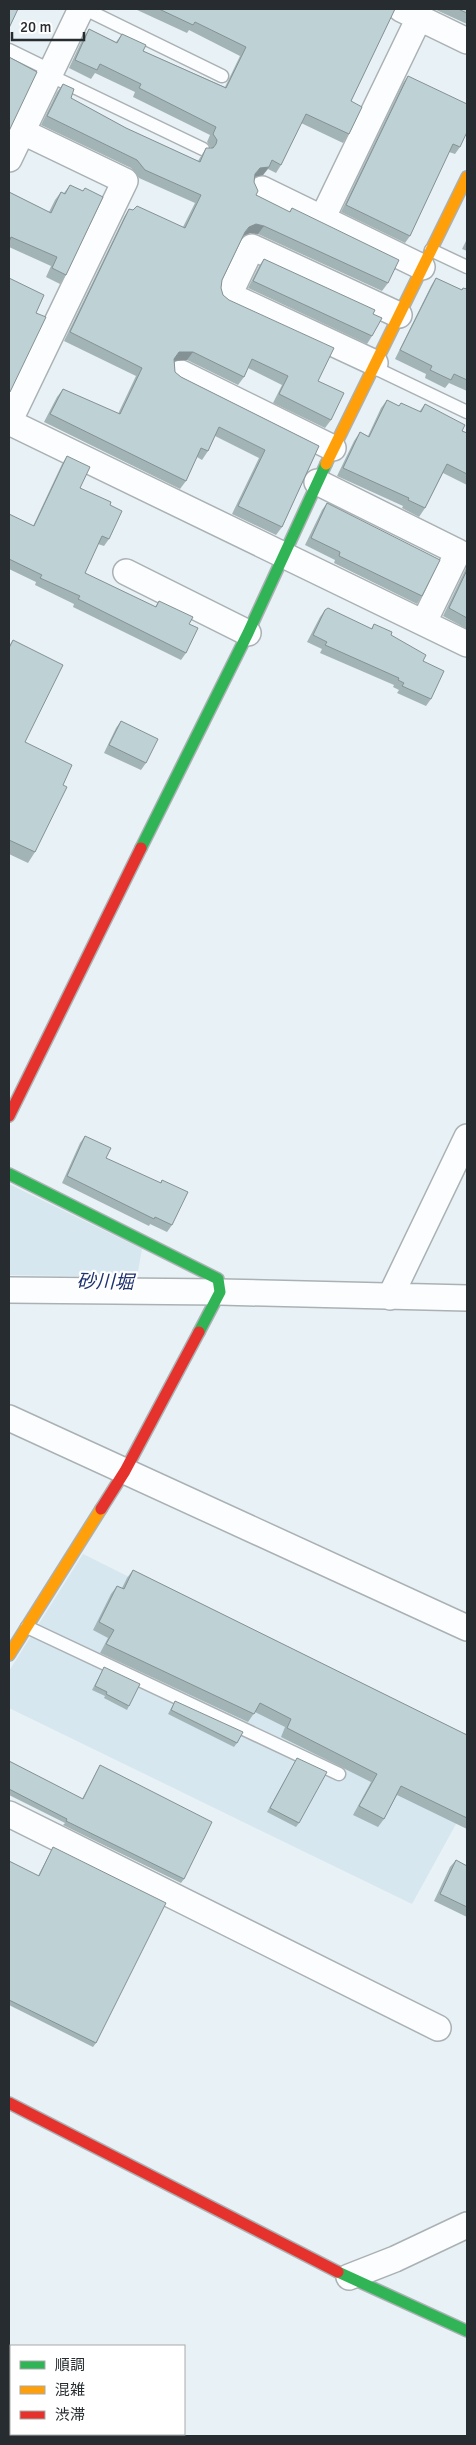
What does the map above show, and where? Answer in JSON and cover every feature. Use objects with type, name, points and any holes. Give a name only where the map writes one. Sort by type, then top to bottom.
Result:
[{"type":"street","points":[[9,159],[16,128],[51,73],[81,9]]},
{"type":"street","points":[[322,219],[424,15],[467,41]]},
{"type":"street","points":[[16,128],[125,181],[9,422],[283,553],[467,644]]},
{"type":"street","points":[[9,1116],[248,632],[333,448],[467,177]]},
{"type":"street","points":[[262,189],[322,219],[427,258]]},
{"type":"street","points":[[374,365],[229,295],[252,247],[399,316]]},
{"type":"street","points":[[181,373],[333,448]]},
{"type":"street","points":[[317,482],[458,552],[424,622]]},
{"type":"street","points":[[126,572],[248,632]]},
{"type":"street","points":[[390,1297],[467,1137]]},
{"type":"street","points":[[9,1174],[218,1279],[220,1292],[125,1471],[9,1655]]},
{"type":"street","points":[[9,1290],[220,1292],[467,1298]]},
{"type":"street","points":[[9,1418],[467,1628]]},
{"type":"street","points":[[9,1814],[438,2028]]},
{"type":"street","points":[[9,2103],[349,2277],[467,2331]]},
{"type":"street","points":[[349,2277],[403,2255],[467,2225]]},
{"type":"lane","points":[[85,9],[222,76]]},
{"type":"lane","points":[[9,50],[203,149]]},
{"type":"lane","points":[[427,258],[467,267]]},
{"type":"lane","points":[[374,365],[467,412]]},
{"type":"lane","points":[[27,1627],[339,1774]]},
{"type":"shaded area","points":[[9,1184],[142,1249],[137,1277],[9,1275]]},
{"type":"shaded area","points":[[83,1554],[467,1745],[467,1804],[412,1904],[9,1708],[9,1671]]},
{"type":"building","points":[[9,9],[18,9],[9,28]]},
{"type":"building","points":[[159,9],[395,9],[351,101],[362,107],[349,134],[306,114],[281,165],[272,160],[269,167],[260,168],[255,174],[254,182],[258,191],[256,195],[290,212],[292,208],[399,260],[388,283],[256,224],[249,227],[245,232],[222,280],[221,288],[223,295],[229,300],[334,348],[318,381],[344,393],[331,420],[279,394],[288,376],[252,359],[244,377],[193,352],[179,352],[174,359],[175,372],[181,377],[319,446],[282,527],[238,506],[265,450],[219,427],[208,451],[201,448],[186,481],[50,414],[63,389],[120,414],[142,368],[70,332],[129,209],[133,210],[137,206],[185,228],[201,195],[145,170],[137,160],[47,116],[63,84],[74,89],[71,98],[126,128],[200,162],[206,148],[213,148],[217,140],[213,134],[216,127],[139,88],[141,84],[100,64],[97,70],[75,60],[89,29],[117,43],[122,34],[146,45],[143,51],[226,88],[246,47],[195,22],[193,25]]},
{"type":"building","points":[[458,9],[467,9],[467,13]]},
{"type":"building","points":[[9,57],[37,72],[9,131]]},
{"type":"building","points":[[408,76],[467,104],[467,132],[460,147],[453,144],[410,236],[346,205]]},
{"type":"building","points":[[70,185],[83,191],[85,188],[103,197],[66,275],[52,268],[57,257],[11,237],[9,242],[9,192],[51,213],[61,192],[65,194]]},
{"type":"building","points":[[264,259],[375,310],[373,314],[382,318],[372,336],[253,281]]},
{"type":"building","points":[[9,278],[44,295],[36,313],[46,317],[10,392],[9,391]]},
{"type":"building","points":[[436,278],[462,290],[463,288],[467,289],[467,380],[454,374],[451,380],[430,370],[432,366],[400,350]]},
{"type":"building","points":[[387,400],[399,406],[401,403],[421,412],[425,404],[465,425],[462,431],[467,433],[467,474],[447,464],[425,508],[408,500],[409,498],[343,468],[360,432],[369,437]]},
{"type":"building","points":[[67,456],[90,467],[80,488],[111,502],[110,505],[122,511],[109,539],[102,536],[85,573],[156,607],[159,601],[193,617],[189,624],[198,628],[186,653],[78,599],[80,596],[40,578],[42,575],[9,559],[9,514],[34,526]]},
{"type":"building","points":[[327,503],[440,560],[422,596],[339,556],[340,552],[311,538]]},
{"type":"building","points":[[467,570],[467,618],[449,608]]},
{"type":"building","points":[[328,608],[372,629],[374,624],[392,632],[391,635],[426,655],[423,661],[444,671],[431,699],[402,686],[404,683],[398,680],[399,678],[325,645],[327,642],[313,635],[325,610]]},
{"type":"building","points":[[13,640],[63,665],[25,742],[72,765],[63,785],[67,787],[35,852],[9,840],[9,648]]},
{"type":"building","points":[[121,721],[158,739],[146,763],[109,745]]},
{"type":"building","points":[[85,1136],[111,1148],[106,1158],[161,1183],[162,1180],[188,1192],[172,1225],[155,1217],[154,1219],[67,1176]]},
{"type":"building","points":[[133,1570],[467,1735],[467,1818],[401,1786],[384,1819],[359,1806],[377,1774],[287,1728],[291,1719],[260,1703],[254,1714],[106,1644],[114,1630],[99,1622],[117,1586],[124,1589]]},
{"type":"building","points":[[104,1667],[140,1684],[129,1706],[95,1686]]},
{"type":"building","points":[[175,1701],[243,1732],[237,1743],[171,1710]]},
{"type":"building","points":[[297,1758],[327,1772],[299,1823],[270,1808]]},
{"type":"building","points":[[9,1761],[83,1799],[100,1765],[212,1822],[184,1879],[66,1821],[67,1819],[9,1789]]},
{"type":"building","points":[[53,1847],[166,1903],[96,2043],[9,2000],[9,1861],[39,1876]]},
{"type":"building","points":[[456,1860],[467,1866],[467,1907],[440,1894]]},
{"type":"traffic: fast","points":[[141,848],[248,633],[326,464]]},
{"type":"traffic: fast","points":[[9,1174],[218,1279],[220,1292],[199,1332]]},
{"type":"traffic: fast","points":[[338,2272],[467,2331]]},
{"type":"traffic: slow","points":[[326,464],[467,177]]},
{"type":"traffic: slow","points":[[9,1655],[101,1509]]},
{"type":"traffic: jam","points":[[9,1116],[141,848]]},
{"type":"traffic: jam","points":[[101,1509],[125,1471],[199,1332]]},
{"type":"traffic: jam","points":[[9,2103],[338,2272]]},
{"type":"water label","name":"砂川堀","points":[[105,1282]]}]
